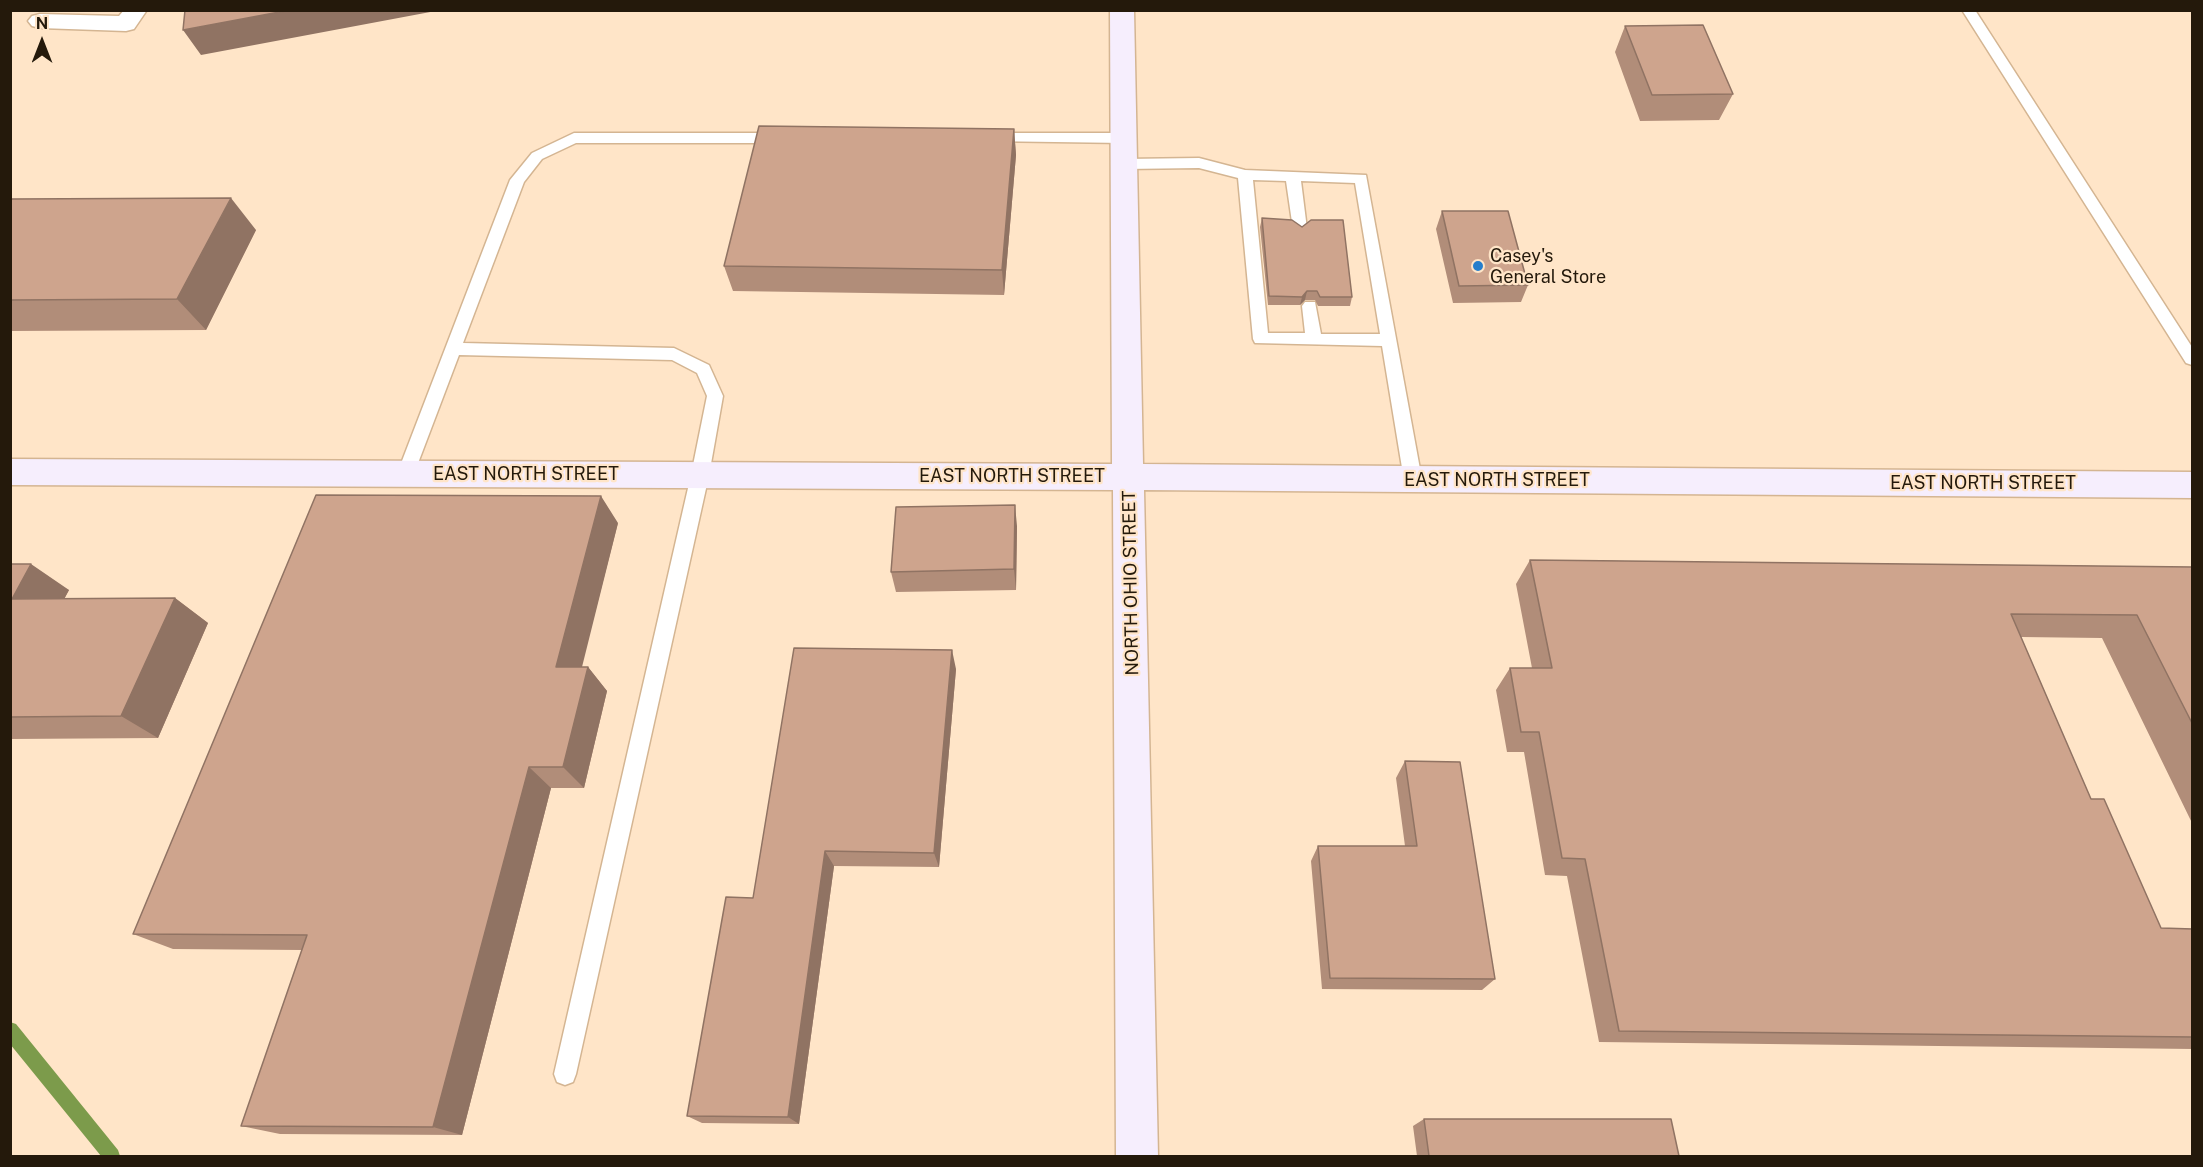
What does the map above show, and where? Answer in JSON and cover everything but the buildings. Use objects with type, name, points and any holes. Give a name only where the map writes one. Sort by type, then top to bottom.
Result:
[{"type":"street","name":"NORTH OHIO STREET","points":[[1122,10],[1130,477],[1137,1156]]},
{"type":"street","points":[[40,21],[131,17]]},
{"type":"street","name":"EAST NORTH STREET","points":[[10,472],[2193,484]]},
{"type":"lane","points":[[1968,10],[2193,359]]},
{"type":"lane","points":[[406,474],[517,180],[537,156],[574,138],[789,138]]},
{"type":"lane","points":[[981,138],[1125,151],[1199,163],[1245,175],[1361,178],[1387,340],[1413,480]]},
{"type":"lane","points":[[1245,175],[1260,339],[1387,340]]},
{"type":"lane","points":[[1293,177],[1300,229]]},
{"type":"lane","points":[[1310,306],[1314,340]]},
{"type":"lane","points":[[453,349],[674,354],[703,369],[715,396],[700,475],[565,1074]]},
{"type":"waterway","points":[[10,1030],[112,1156]]},
{"type":"place","name":"Casey's General Store","points":[[1478,266]]}]
